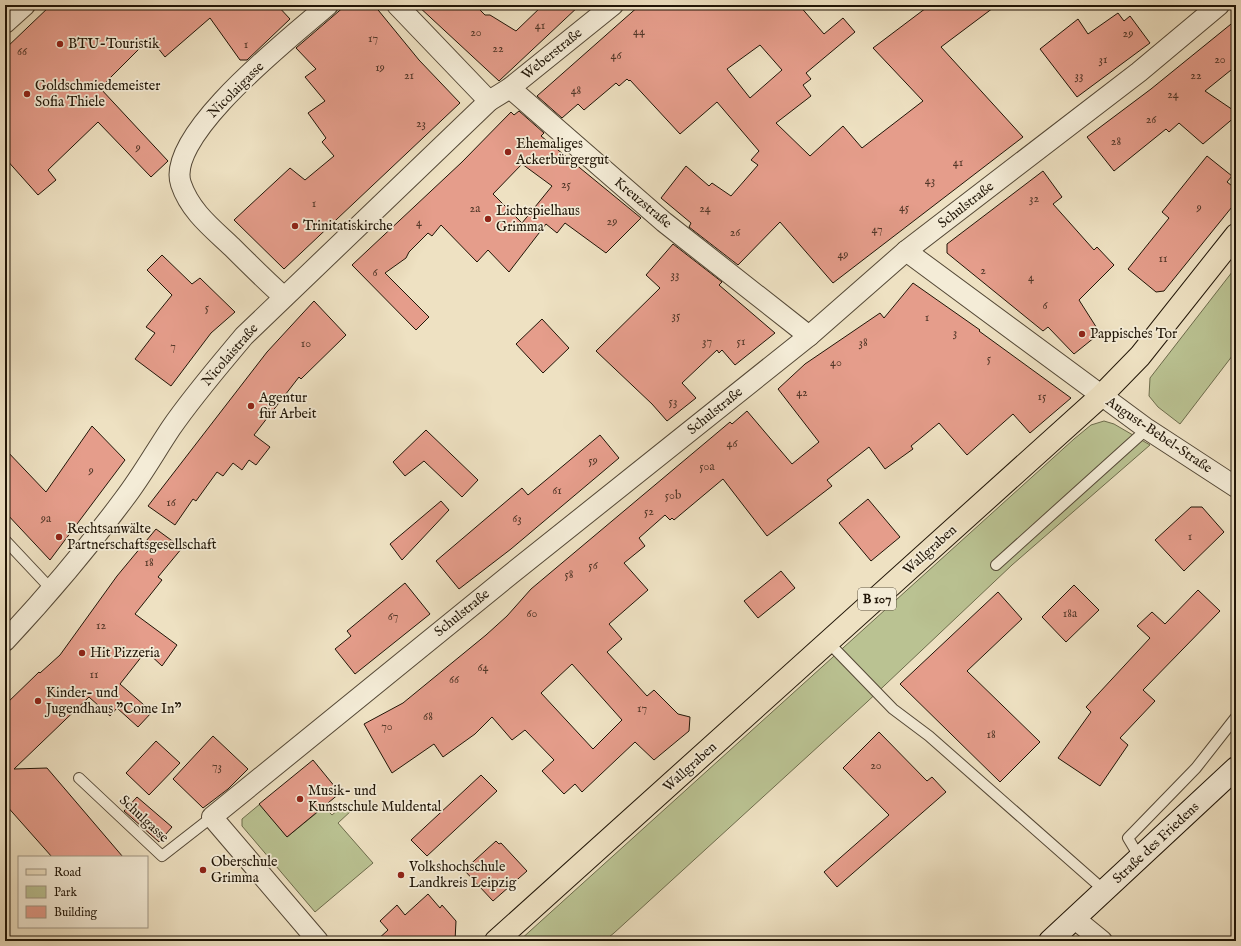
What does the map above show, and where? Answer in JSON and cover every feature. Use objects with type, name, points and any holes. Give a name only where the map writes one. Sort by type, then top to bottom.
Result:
[{"type":"main road","name":"Wallgraben","points":[[496,941],[1101,396],[1140,356],[1236,236]]},
{"type":"street","points":[[5,23],[25,5]]},
{"type":"street","name":"Nicolaigasse","points":[[284,297],[196,212],[180,183],[182,158],[197,132],[221,101],[328,5]]},
{"type":"street","points":[[397,5],[489,101],[510,88]]},
{"type":"street","name":"Weberstraße","points":[[510,88],[613,5]]},
{"type":"street","name":"Schulstraße","points":[[212,817],[505,579],[809,336],[906,251],[1139,72],[1219,5]]},
{"type":"street","name":"Kreuzstraße","points":[[510,88],[664,222],[809,336]]},
{"type":"street","name":"Nicolaistraße","points":[[5,641],[52,590],[125,498],[171,428],[209,377],[244,336],[489,101]]},
{"type":"street","points":[[906,251],[1101,396]]},
{"type":"street","name":"August-Bebel-Straße","points":[[1101,396],[1147,429],[1236,487]]},
{"type":"street","name":"Straße des Friedens","points":[[1050,941],[1236,768]]},
{"type":"street","points":[[212,817],[318,941]]},
{"type":"street","points":[[1075,919],[1102,941]]},
{"type":"lane","points":[[996,565],[1147,429]]},
{"type":"lane","points":[[5,540],[52,590]]},
{"type":"lane","points":[[829,642],[893,709],[929,736],[1105,891]]},
{"type":"lane","points":[[1140,858],[1128,838],[1196,768],[1236,717]]},
{"type":"lane","name":"Schulgasse","points":[[79,778],[162,856],[212,817]]},
{"type":"green space","points":[[1236,267],[1236,351],[1180,424],[1158,407],[1149,396],[1150,378]]},
{"type":"green space","points":[[1104,421],[1114,424],[1150,445],[1012,565],[867,702],[614,933],[604,941],[519,941],[1074,439],[1091,425]]},
{"type":"green space","points":[[346,803],[352,810],[338,823],[373,863],[315,912],[242,826],[242,819],[260,804],[287,837],[324,807],[332,815]]},
{"type":"building","points":[[51,5],[277,5],[290,19],[247,60],[240,60],[210,18],[165,57],[150,38],[100,88],[168,161],[151,177],[98,122],[48,170],[56,180],[38,195],[5,158],[5,49]]},
{"type":"building","points":[[346,5],[374,5],[419,60],[460,103],[284,269],[234,220],[290,168],[305,180],[334,156],[322,142],[326,138],[308,113],[325,101],[305,77],[316,69],[296,48]]},
{"type":"building","points":[[417,5],[475,5],[485,15],[490,15],[516,31],[543,5],[580,5],[499,81]]},
{"type":"building","points":[[640,5],[799,5],[824,34],[843,18],[855,32],[806,73],[811,79],[803,85],[811,96],[776,123],[810,156],[843,126],[862,148],[923,101],[873,48],[930,5],[997,5],[941,47],[1023,137],[833,283],[780,222],[738,265],[689,227],[691,223],[661,198],[686,166],[709,186],[712,183],[731,196],[758,165],[751,160],[759,151],[717,102],[680,134],[630,80],[629,81],[627,79],[619,86],[616,83],[584,110],[578,104],[562,118],[537,96]],"holes":[[[760,45],[782,70],[750,98],[727,69]]]},
{"type":"building","points":[[1118,13],[1124,21],[1130,16],[1150,43],[1077,97],[1040,49],[1078,19],[1088,34]]},
{"type":"building","points":[[1236,20],[1236,66],[1205,91],[1236,112],[1236,116],[1203,144],[1179,123],[1169,132],[1166,129],[1114,171],[1087,137],[1151,89]]},
{"type":"building","points":[[519,111],[544,133],[541,136],[641,218],[606,253],[565,223],[557,233],[546,224],[509,272],[488,250],[477,262],[441,225],[432,236],[428,233],[409,252],[406,258],[385,273],[429,317],[416,330],[352,265],[462,162],[511,112],[514,115]],"holes":[[[522,164],[552,186],[522,223],[493,194]]]},
{"type":"building","points":[[1207,156],[1232,176],[1227,182],[1236,189],[1236,202],[1164,291],[1156,292],[1128,269],[1169,218],[1162,212]]},
{"type":"building","points":[[1043,171],[1062,197],[1053,204],[1094,250],[1097,247],[1114,265],[1079,300],[1100,333],[1074,354],[1048,327],[1043,331],[947,253],[947,244]]},
{"type":"building","points":[[673,244],[722,282],[719,285],[775,333],[735,365],[722,350],[719,353],[717,350],[682,383],[696,398],[667,421],[652,404],[596,351],[660,288],[646,275]]},
{"type":"building","points":[[162,255],[192,284],[200,278],[235,312],[211,333],[171,386],[135,359],[155,333],[146,327],[172,295],[147,270]]},
{"type":"building","points":[[913,283],[980,330],[979,331],[1071,398],[1030,433],[1013,414],[967,455],[939,423],[911,446],[913,449],[885,469],[869,447],[827,480],[832,486],[767,536],[723,479],[674,520],[672,518],[670,520],[665,515],[639,538],[645,546],[624,563],[648,590],[609,624],[622,639],[607,652],[647,696],[654,690],[678,714],[690,717],[689,731],[654,760],[635,742],[582,792],[575,784],[564,794],[542,771],[554,760],[525,730],[512,740],[492,717],[475,734],[443,757],[434,744],[392,773],[364,724],[403,703],[486,635],[507,616],[531,589],[730,422],[732,424],[747,411],[792,464],[819,442],[778,389],[805,364],[880,313],[884,318]],"holes":[[[572,664],[622,720],[593,749],[541,693]]]},
{"type":"building","points":[[314,301],[346,335],[301,379],[299,377],[254,435],[270,447],[256,465],[249,460],[242,470],[233,463],[223,476],[217,472],[196,501],[193,499],[175,525],[148,506],[267,352]]},
{"type":"building","points":[[542,319],[569,348],[543,373],[516,344]]},
{"type":"building","points":[[92,426],[125,460],[50,560],[5,512],[5,449],[46,492]]},
{"type":"building","points":[[426,430],[478,480],[462,497],[424,461],[405,476],[393,462]]},
{"type":"building","points":[[600,435],[619,458],[511,549],[459,589],[436,561],[522,488],[528,495]]},
{"type":"building","points":[[868,499],[900,537],[871,561],[839,523]]},
{"type":"building","points":[[441,501],[449,510],[402,560],[390,544]]},
{"type":"building","points":[[1191,507],[1202,507],[1224,532],[1184,571],[1155,540]]},
{"type":"building","points":[[156,529],[182,548],[158,577],[162,580],[135,614],[177,645],[162,666],[146,651],[120,684],[152,712],[138,727],[117,708],[110,716],[89,697],[14,769],[47,768],[122,856],[51,856],[5,804],[5,705],[39,672],[40,673],[60,655],[117,576]]},
{"type":"building","points":[[781,571],[795,588],[758,618],[744,601]]},
{"type":"building","points":[[405,583],[430,614],[355,674],[335,649],[351,636],[347,631]]},
{"type":"building","points":[[1074,585],[1099,610],[1066,642],[1042,617]]},
{"type":"building","points":[[1198,590],[1220,611],[1143,690],[1155,701],[1120,738],[1128,745],[1100,786],[1058,758],[1091,712],[1086,707],[1150,638],[1137,626],[1152,612],[1165,624]]},
{"type":"building","points":[[998,592],[1022,619],[967,671],[1040,742],[1000,782],[900,684]]},
{"type":"building","points":[[879,732],[927,781],[932,777],[946,792],[837,887],[824,872],[889,815],[843,768]]},
{"type":"building","points":[[213,736],[248,769],[228,789],[203,808],[173,779]]},
{"type":"building","points":[[156,741],[180,763],[149,795],[126,773]]},
{"type":"building","name":"Musik- und Kunstschule Muldental","points":[[313,760],[340,793],[287,837],[259,804]]},
{"type":"building","points":[[481,775],[497,791],[427,856],[411,840]]},
{"type":"building","points":[[137,797],[172,827],[159,842],[124,811]]},
{"type":"building","points":[[496,841],[499,844],[501,843],[527,871],[493,901],[464,870]]},
{"type":"building","points":[[428,894],[440,908],[442,905],[456,921],[455,941],[376,941],[388,930],[380,921],[397,905],[405,915]]},
{"type":"place","name":"BTU-Touristik","points":[[60,44]]},
{"type":"place","name":"Goldschmiedemeister Sofia Thiele","points":[[27,94]]},
{"type":"place","name":"Ehemaliges Ackerbürgergut","points":[[508,152]]},
{"type":"place","name":"Lichtspielhaus Grimma","points":[[488,219]]},
{"type":"place","name":"Trinitatiskirche","points":[[295,226]]},
{"type":"place","name":"Pappisches Tor","points":[[1082,334]]},
{"type":"place","name":"Agentur für Arbeit","points":[[251,406]]},
{"type":"place","name":"Rechtsanwälte Partnerschaftsgesellschaft","points":[[59,537]]},
{"type":"place","name":"Hit Pizzeria","points":[[82,653]]},
{"type":"place","name":"Kinder- und Jugendhaus \"Come In\"","points":[[38,701]]},
{"type":"place","name":"Musik- und Kunstschule Muldental","points":[[300,799]]},
{"type":"place","name":"Oberschule Grimma","points":[[203,870]]},
{"type":"place","name":"Volkshochschule Landkreis Leipzig","points":[[401,875]]}]
